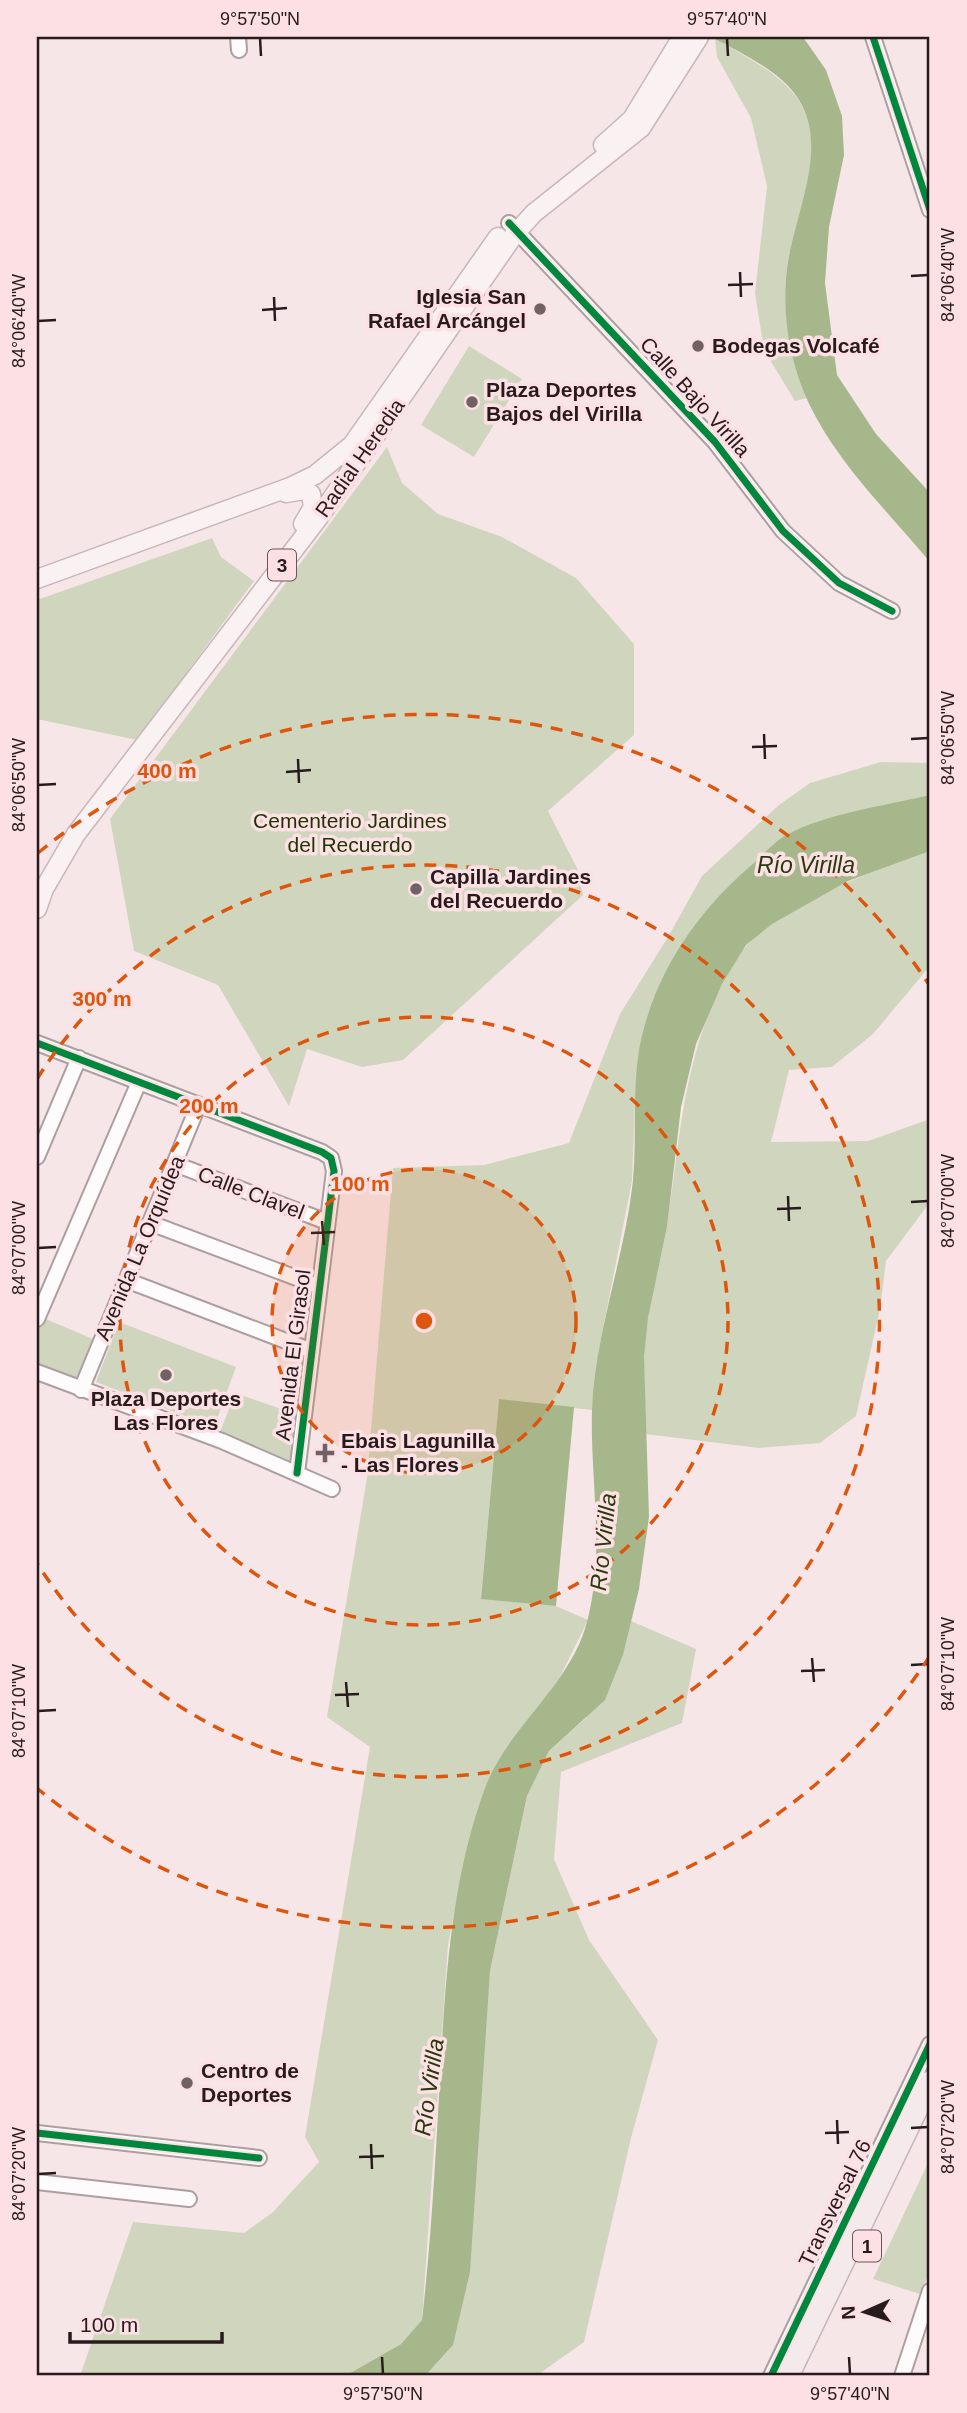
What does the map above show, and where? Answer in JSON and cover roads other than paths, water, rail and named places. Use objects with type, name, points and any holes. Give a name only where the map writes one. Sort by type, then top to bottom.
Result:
[{"type":"highway","name":"1","points":[[789,2376],[930,2082]]},
{"type":"highway","name":"1","points":[[804,2376],[930,2115]]},
{"type":"main road","name":"Radial Heredia","points":[[37,579],[254,501],[315,475],[352,445],[513,227],[641,128],[682,37]]},
{"type":"main road","name":"Radial Heredia","points":[[655,96],[699,37]]},
{"type":"main road","name":"Radial Heredia","points":[[38,898],[64,851],[147,738],[320,517],[513,227]]},
{"type":"main road","points":[[147,738],[177,691],[309,515],[314,500],[311,494],[297,490],[254,501]]},
{"type":"street","points":[[873,37],[930,210]]},
{"type":"street","name":"Calle Bajo Virilla","points":[[513,227],[715,442],[783,531],[839,583],[892,611]]},
{"type":"street","points":[[37,1043],[198,1106]]},
{"type":"street","points":[[37,1157],[79,1058]]},
{"type":"street","points":[[37,1319],[139,1082]]},
{"type":"street","name":"Avenida El Girasol","points":[[198,1106],[331,1158],[334,1171],[297,1473]]},
{"type":"street","name":"Avenida La Orquídea","points":[[81,1390],[198,1106]]},
{"type":"street","name":"Calle Clavel","points":[[176,1164],[327,1222]]},
{"type":"street","points":[[150,1223],[318,1286]]},
{"type":"street","points":[[126,1280],[312,1351]]},
{"type":"street","points":[[37,1372],[210,1436],[332,1489]]},
{"type":"street","name":"Transversal 76","points":[[771,2376],[930,2045]]},
{"type":"street","points":[[37,2133],[259,2158]]},
{"type":"street","points":[[37,2182],[189,2199]]},
{"type":"street","points":[[902,2376],[930,2291]]},
{"type":"water","points":[[712,37],[803,37],[826,70],[842,116],[844,155],[829,227],[825,283],[837,375],[876,434],[930,493],[930,562],[850,469],[832,444],[803,391],[794,362],[785,291],[791,245],[809,171],[811,147],[809,124],[800,102],[784,82],[768,69]]},
{"type":"water","name":"Río Virilla","points":[[930,795],[930,851],[848,881],[772,924],[746,945],[722,984],[696,1044],[681,1107],[667,1227],[648,1318],[644,1357],[649,1517],[639,1589],[623,1655],[605,1700],[549,1751],[527,1796],[490,1971],[470,2272],[453,2345],[425,2376],[345,2376],[401,2344],[422,2320],[449,1957],[465,1854],[485,1788],[495,1766],[569,1664],[588,1618],[596,1567],[592,1436],[594,1381],[629,1209],[634,1164],[637,1066],[655,995],[680,946],[696,923],[734,881],[779,840],[820,821]]},
{"type":"water","points":[[499,1399],[574,1407],[556,1606],[481,1599]]},
{"type":"place","name":"Iglesia San Rafael Arcángel","points":[[540,309]]},
{"type":"place","name":"Bodegas Volcafé","points":[[698,346]]},
{"type":"place","name":"Plaza Deportes Bajos del Virilla","points":[[472,402]]},
{"type":"place","name":"Capilla Jardines del Recuerdo","points":[[416,889]]},
{"type":"place","name":"Plaza Deportes Las Flores","points":[[166,1375]]},
{"type":"place","name":"Ebais Lagunilla - Las Flores","points":[[325,1453]]},
{"type":"place","name":"Centro de Deportes","points":[[187,2083]]},
{"type":"park label","name":"Cementerio Jardines del Recuerdo","points":[[350,833]]}]
